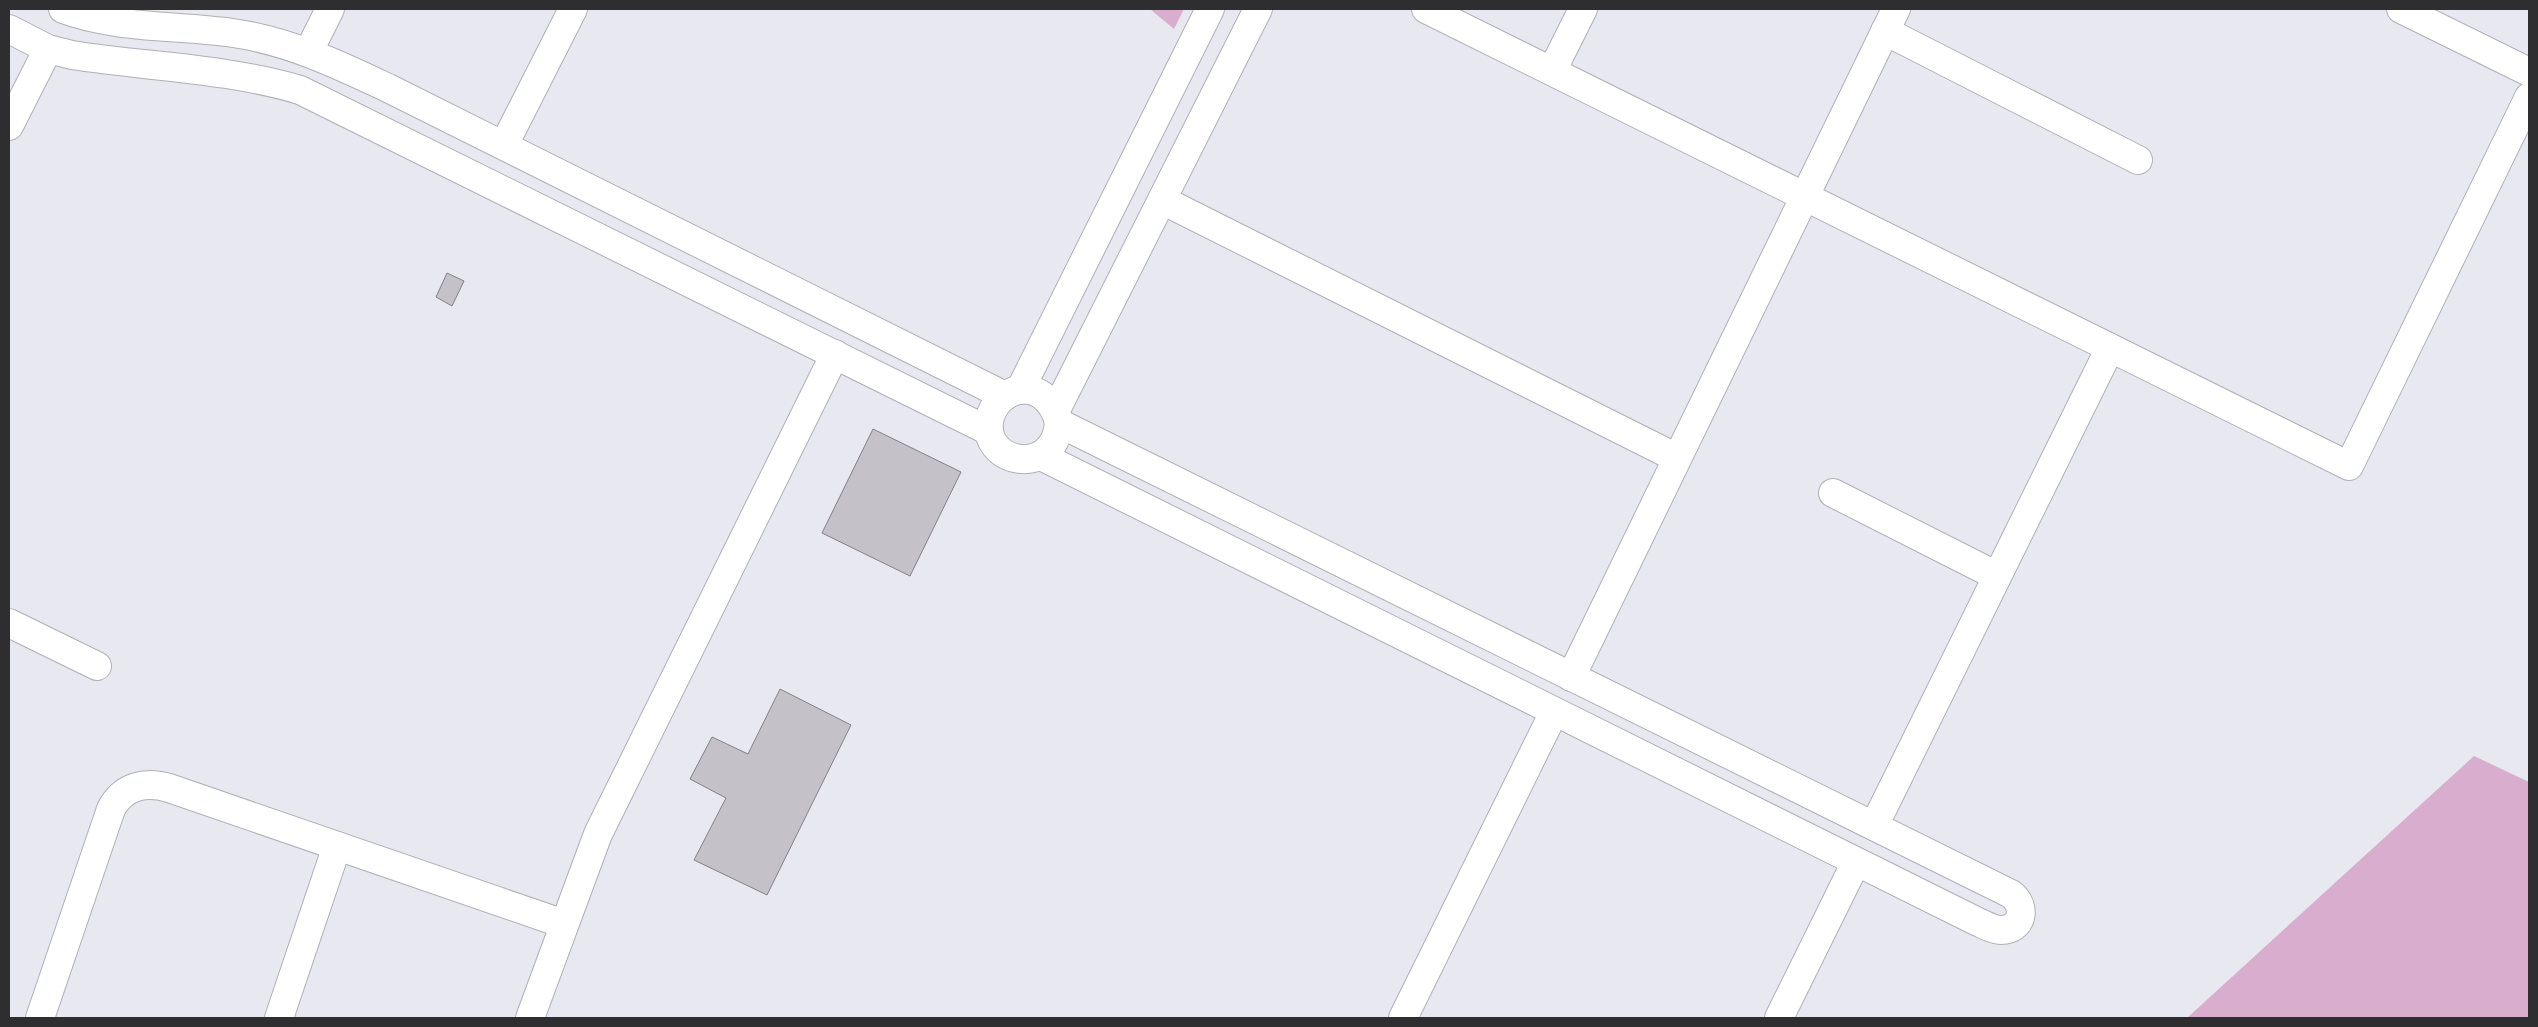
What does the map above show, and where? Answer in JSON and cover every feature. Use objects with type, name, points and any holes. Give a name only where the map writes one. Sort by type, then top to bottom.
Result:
[{"type":"street","points":[[63,9],[82,15],[117,21],[235,33],[309,51],[1012,393],[1031,390],[1041,394],[1050,401],[1058,417],[1571,676],[2011,894],[2019,900],[2022,909],[2018,921],[2011,928],[2001,930],[1992,928],[1041,456]]},
{"type":"street","points":[[309,51],[330,9]]},
{"type":"street","points":[[504,146],[573,9]]},
{"type":"street","points":[[1210,9],[1012,393],[992,411],[990,431],[993,441],[1008,457],[1019,460],[1041,456],[1054,442],[1058,417],[1162,200],[1258,9]]},
{"type":"street","points":[[1426,9],[2349,466],[2529,97]]},
{"type":"street","points":[[1552,71],[1583,9]]},
{"type":"street","points":[[2401,9],[2529,72]]},
{"type":"street","points":[[1571,676],[1891,20],[2138,160]]},
{"type":"street","points":[[9,29],[48,49],[79,56],[224,73],[274,82],[300,90],[990,431]]},
{"type":"street","points":[[9,126],[48,49]]},
{"type":"street","points":[[1162,200],[1677,458]]},
{"type":"street","points":[[1874,826],[2110,348]]},
{"type":"street","points":[[530,1018],[592,849],[613,802],[835,354]]},
{"type":"street","points":[[1833,493],[1998,576]]},
{"type":"street","points":[[9,623],[97,666]]},
{"type":"street","points":[[1403,1018],[1554,712]]},
{"type":"street","points":[[40,1018],[110,809],[116,798],[126,790],[155,784],[564,924]]},
{"type":"street","points":[[279,1018],[337,846]]},
{"type":"street","points":[[1778,1018],[1856,862]]},
{"type":"shaded area","points":[[1150,9],[1184,9],[1174,29]]},
{"type":"shaded area","points":[[2474,756],[2529,782],[2529,1018],[2187,1018]]},
{"type":"building","points":[[447,273],[464,281],[452,306],[436,297]]},
{"type":"building","points":[[873,429],[961,472],[910,576],[822,533]]},
{"type":"building","points":[[780,689],[851,725],[767,895],[694,860],[726,798],[690,779],[712,737],[748,754]]}]
